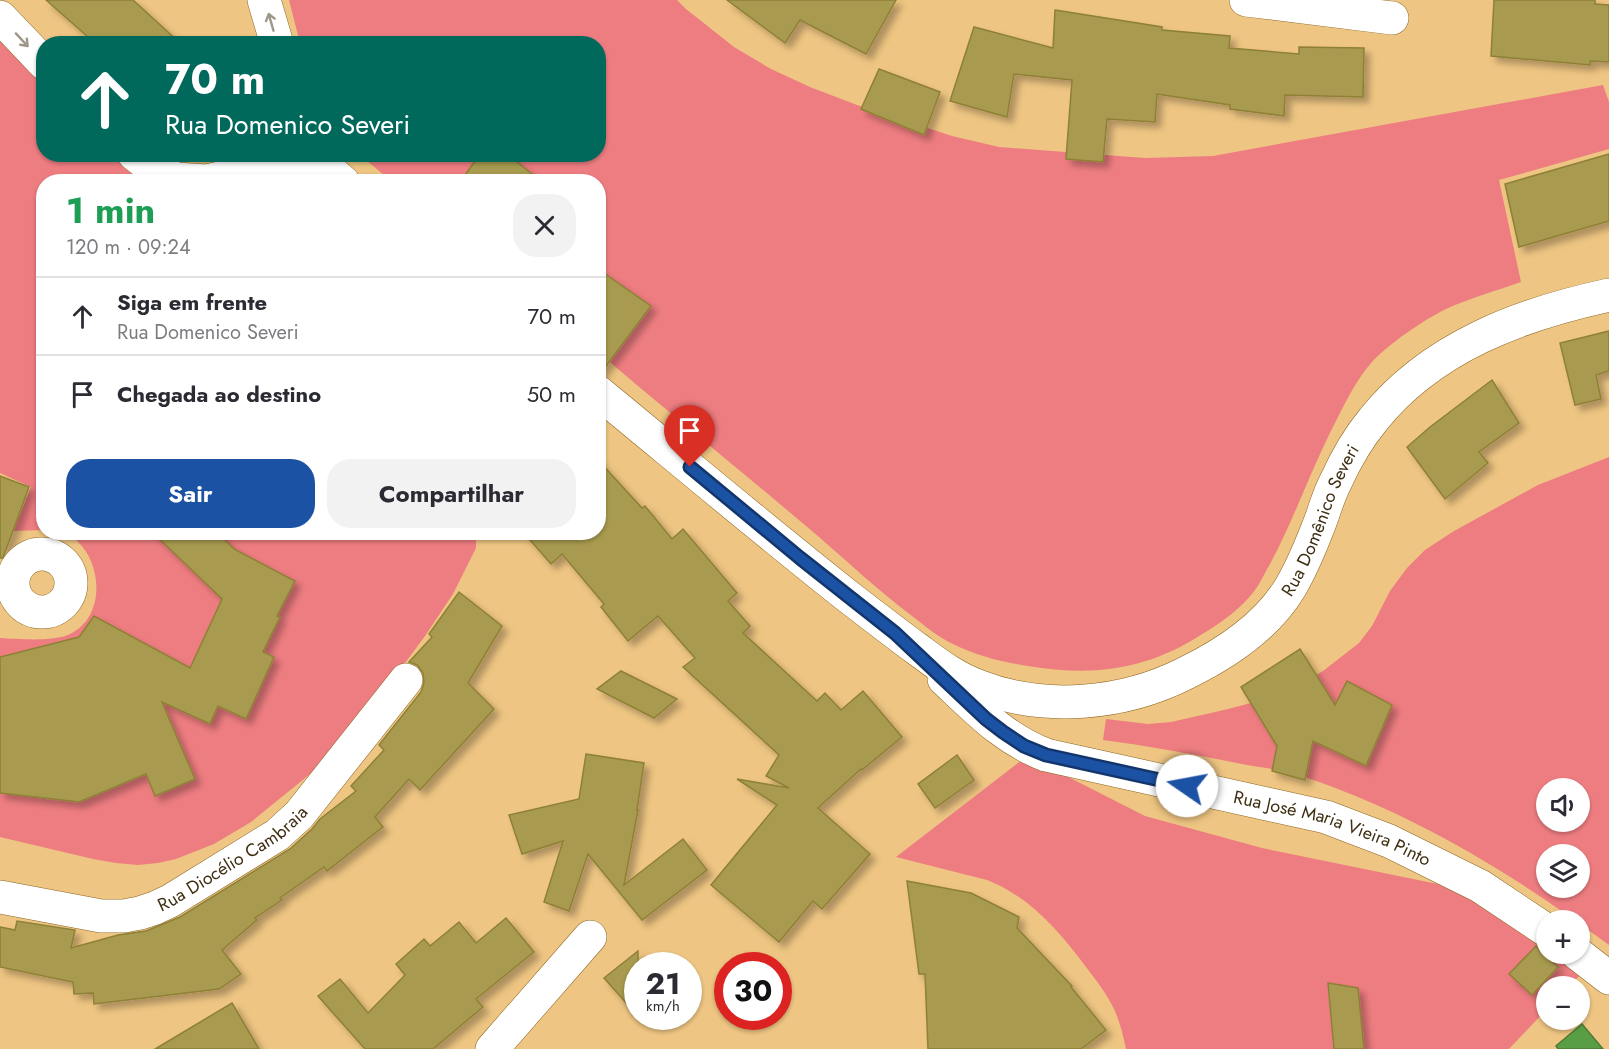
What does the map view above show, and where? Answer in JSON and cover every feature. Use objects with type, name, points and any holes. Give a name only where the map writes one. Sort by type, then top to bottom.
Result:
[{"type":"street","points":[[264,0],[275,36]]},
{"type":"street","points":[[1246,0],[1392,18]]},
{"type":"street","points":[[0,17],[36,55]]},
{"type":"street","points":[[144,162],[166,174]]},
{"type":"street","points":[[236,174],[287,162]]},
{"type":"street","points":[[320,162],[334,174]]},
{"type":"street","name":"Rua Domênico Severi","points":[[895,633],[956,676],[975,685],[1013,697],[1060,701],[1089,700],[1116,697],[1161,685],[1206,663],[1248,634],[1277,608],[1303,563],[1333,485],[1346,460],[1372,421],[1403,388],[1427,368],[1493,330],[1555,308],[1609,295]]},
{"type":"street","points":[[606,399],[895,633]]},
{"type":"street","name":"Rua José Maria Vieira Pinto","points":[[895,633],[986,719],[1035,751],[1326,817],[1389,841],[1480,886],[1536,923]]},
{"type":"street","name":"Rua Diocélio Cambraia","points":[[0,897],[101,916],[140,913],[170,901],[258,848],[299,815],[406,680]]},
{"type":"street","points":[[1060,701],[1043,708],[1036,722],[1043,737],[1070,760]]},
{"type":"street","points":[[492,1049],[590,937]]},
{"type":"street","points":[[1590,963],[1609,978]]},
{"type":"shaded area","points":[[289,0],[677,0],[734,47],[771,69],[810,87],[952,136],[999,147],[1145,158],[1213,156],[1603,85],[1609,102],[1609,149],[1499,180],[1521,282],[1464,301],[1437,313],[1396,340],[1372,362],[1357,382],[1341,412],[1270,564],[1255,590],[1238,609],[1183,645],[1141,663],[1119,668],[1075,671],[990,658],[971,652],[937,635],[888,597],[606,359],[606,174],[383,174],[368,162],[606,162],[606,36],[298,36]]},
{"type":"shaded area","points":[[0,26],[36,65],[36,162],[132,162],[150,174],[36,174],[36,530],[13,531],[31,487],[0,473]]},
{"type":"shaded area","points":[[1609,457],[1609,945],[1590,931],[1590,910],[1560,910],[1543,898],[1590,898],[1590,844],[1536,844],[1536,894],[1476,856],[1406,818],[1333,787],[1288,772],[1103,740],[1106,719],[1148,724],[1171,722],[1255,702],[1303,683],[1323,671],[1359,643],[1372,626],[1390,591],[1407,568],[1425,550],[1454,531],[1538,485]]},
{"type":"shaded area","points":[[75,540],[476,540],[476,548],[453,594],[425,636],[374,705],[315,770],[251,822],[214,844],[176,859],[138,865],[93,859],[0,837],[0,638],[63,637],[81,626],[90,616],[96,590],[95,576],[86,551]]},
{"type":"shaded area","points":[[1027,756],[1145,816],[1262,848],[1467,890],[1536,938],[1536,964],[1570,964],[1581,974],[1579,976],[1536,976],[1536,1021],[1509,1049],[1126,1049],[1118,1019],[1105,993],[1054,928],[1030,905],[1017,895],[987,880],[896,857]]},
{"type":"shaded area","points":[[1575,1030],[1587,1030],[1603,1049],[1558,1049],[1556,1046]]},
{"type":"building","points":[[46,0],[133,0],[172,36],[87,36]]},
{"type":"building","points":[[727,0],[896,0],[866,54],[800,20],[785,43]]},
{"type":"building","points":[[1494,0],[1595,0],[1595,4],[1609,5],[1609,62],[1590,61],[1590,65],[1491,56]]},
{"type":"building","points":[[1055,10],[1162,27],[1162,30],[1230,36],[1229,48],[1299,54],[1299,47],[1364,48],[1363,97],[1285,95],[1284,116],[1230,109],[1230,105],[1157,94],[1155,122],[1107,119],[1103,162],[1066,159],[1072,80],[1014,74],[1007,117],[950,101],[974,27],[1053,48]]},
{"type":"building","points":[[879,69],[940,92],[924,135],[861,109]]},
{"type":"building","points":[[1609,154],[1609,221],[1519,247],[1505,184]]},
{"type":"building","points":[[474,162],[517,162],[532,174],[466,174]]},
{"type":"building","points":[[606,275],[651,306],[606,366]]},
{"type":"building","points":[[1609,331],[1609,371],[1596,375],[1601,399],[1575,405],[1560,343]]},
{"type":"building","points":[[1492,380],[1519,423],[1479,452],[1488,463],[1445,499],[1407,447]]},
{"type":"building","points":[[606,469],[642,508],[645,506],[672,539],[683,529],[737,593],[728,601],[750,626],[743,633],[817,701],[825,693],[841,710],[863,691],[902,737],[861,769],[818,808],[870,854],[822,909],[813,901],[779,942],[711,885],[777,805],[737,779],[789,788],[766,776],[779,755],[683,667],[695,658],[658,616],[628,641],[601,607],[604,604],[562,554],[551,564],[530,540],[606,540]]},
{"type":"building","points":[[0,476],[29,487],[3,558],[0,558]]},
{"type":"building","points":[[160,540],[225,540],[234,549],[295,581],[277,616],[280,617],[263,652],[274,657],[246,719],[218,706],[210,724],[162,702],[195,779],[155,796],[146,774],[79,802],[0,793],[0,657],[79,637],[94,616],[190,668],[222,599]]},
{"type":"building","points":[[459,592],[502,626],[468,683],[494,709],[420,790],[409,779],[375,817],[383,827],[327,871],[324,867],[280,898],[282,900],[255,918],[257,920],[222,950],[241,974],[219,989],[94,1004],[93,993],[74,994],[73,982],[0,967],[0,927],[15,930],[17,921],[75,930],[71,948],[118,935],[146,931],[180,917],[290,849],[320,819],[356,791],[351,786],[384,750],[379,745],[421,692],[424,683],[423,673],[417,665],[409,662],[432,637],[429,634]]},
{"type":"building","points":[[1300,649],[1335,705],[1347,681],[1392,705],[1366,766],[1313,741],[1305,780],[1272,771],[1277,746],[1241,687]]},
{"type":"building","points":[[621,671],[677,699],[654,718],[597,689]]},
{"type":"building","points":[[586,754],[644,763],[624,885],[683,839],[707,870],[642,920],[588,854],[569,911],[544,902],[563,841],[522,854],[509,815],[579,799]]},
{"type":"building","points":[[957,755],[974,780],[935,808],[918,784]]},
{"type":"building","points":[[907,881],[971,893],[1019,917],[1017,928],[1072,986],[1106,1030],[1081,1049],[928,1049],[925,974],[919,974]]},
{"type":"building","points":[[506,918],[534,952],[476,999],[483,1007],[433,1049],[365,1049],[318,996],[340,979],[368,1013],[405,975],[396,964],[424,939],[430,946],[459,922],[476,943]]},
{"type":"building","points":[[1536,946],[1536,964],[1555,964],[1558,967],[1550,976],[1536,976],[1536,991],[1532,995],[1509,974]]},
{"type":"building","points":[[624,962],[624,1000],[604,978]]},
{"type":"building","points":[[1328,983],[1358,988],[1364,1049],[1334,1049]]},
{"type":"building","points":[[232,1003],[259,1049],[155,1049]]},
{"type":"route","points":[[690,467],[895,633],[986,719],[1024,746],[1046,755],[1187,786]]}]
